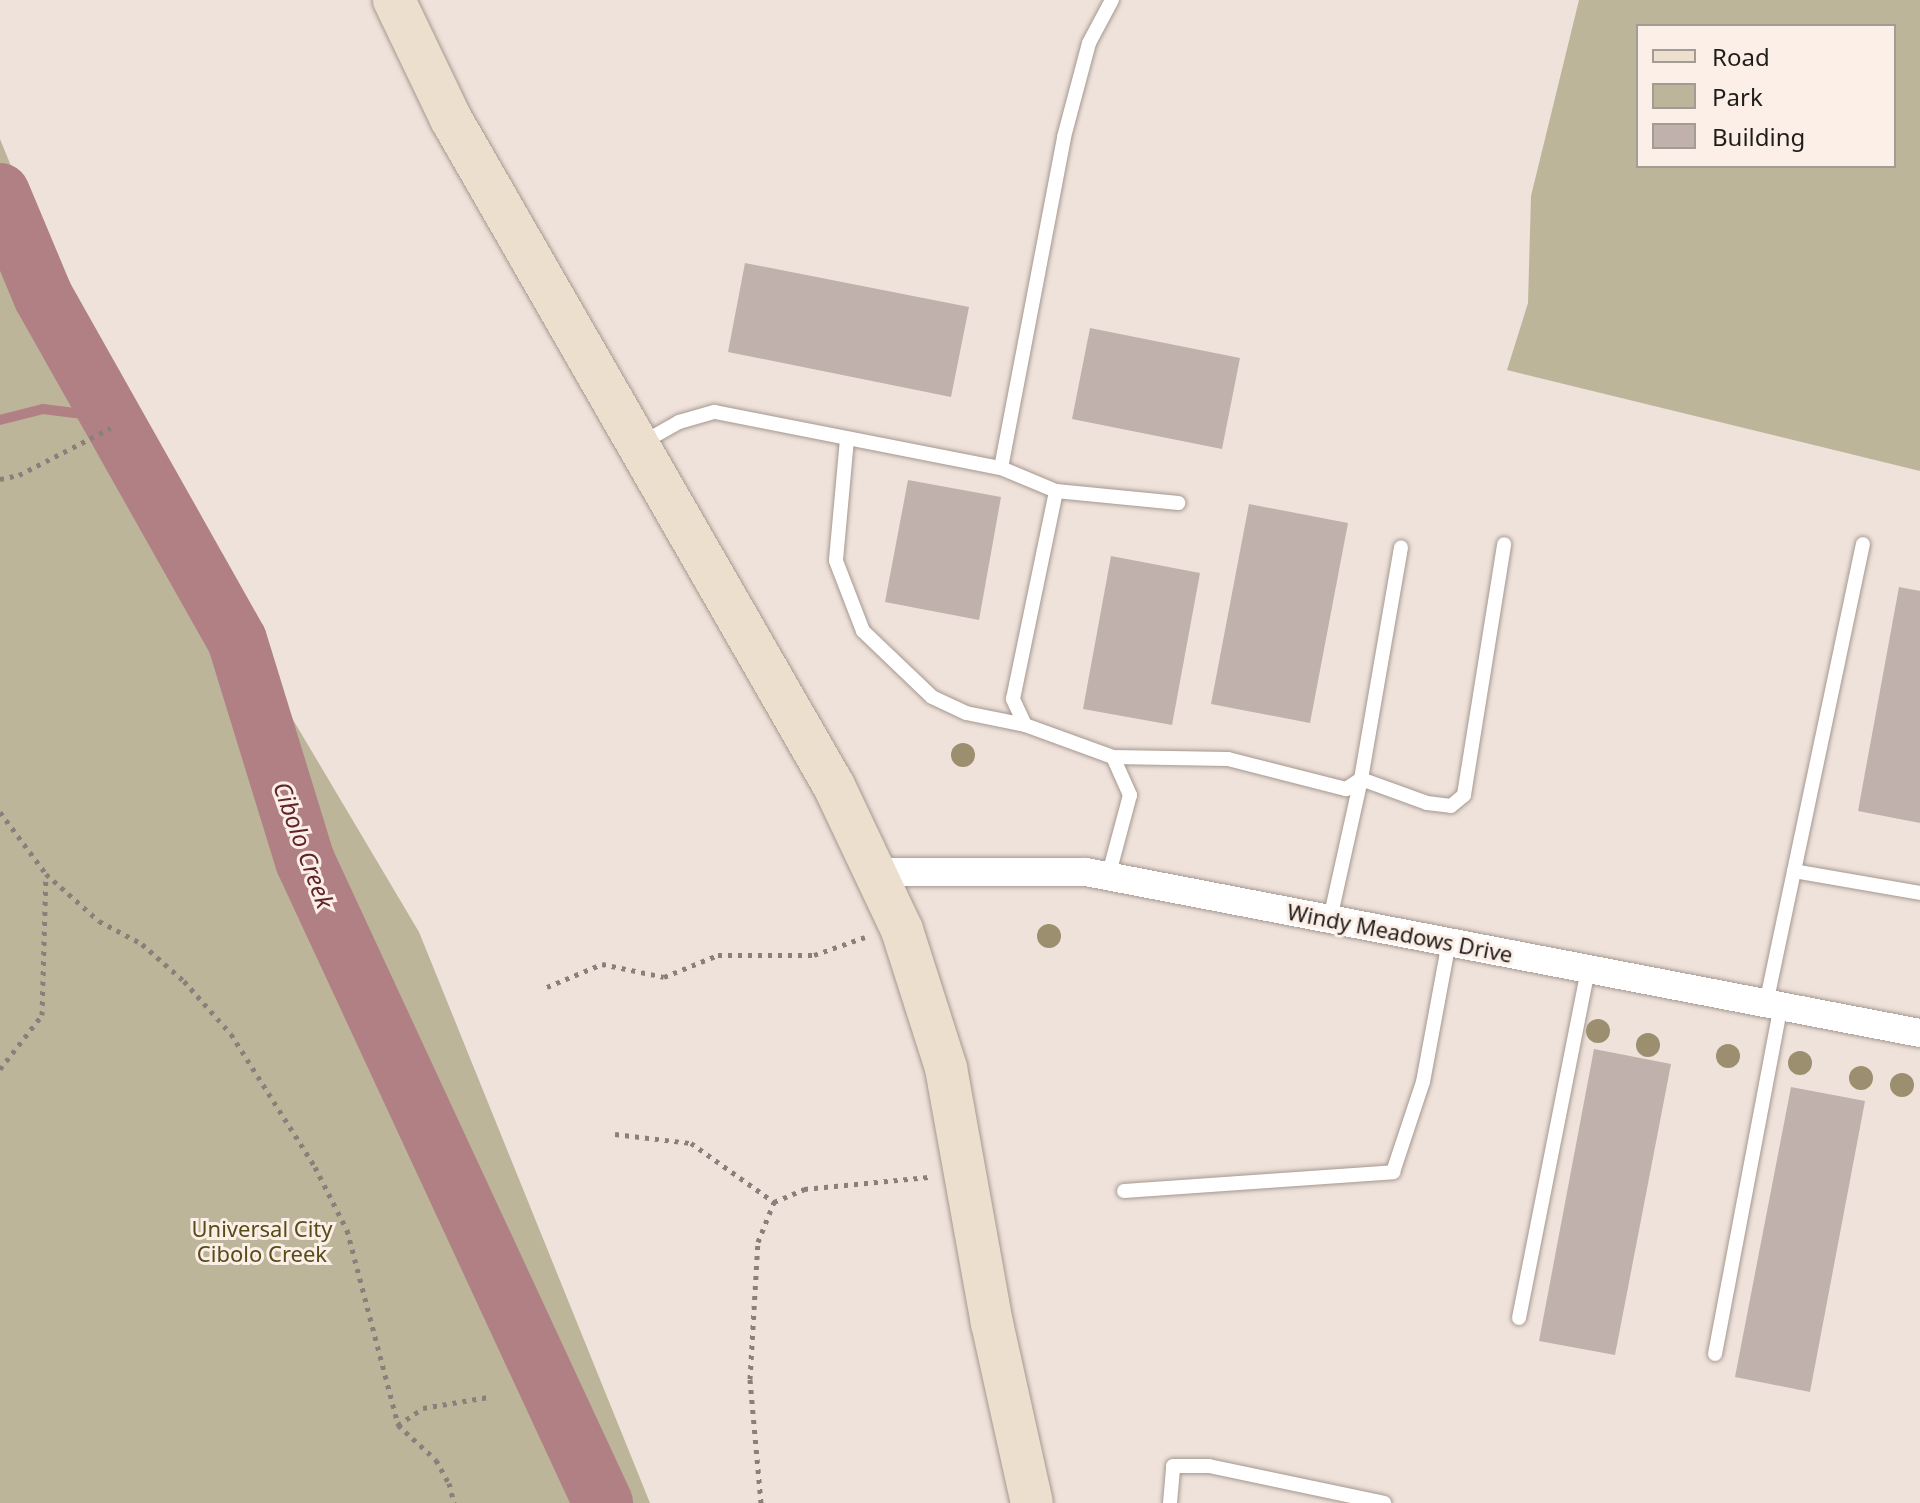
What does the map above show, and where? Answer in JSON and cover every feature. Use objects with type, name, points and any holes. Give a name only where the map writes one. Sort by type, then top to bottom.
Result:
[{"type":"main road","points":[[394,0],[451,119],[834,786],[902,930],[946,1068],[992,1323],[1032,1503]]},
{"type":"street","name":"Windy Meadows Drive","points":[[876,872],[1086,872],[1920,1033]]},
{"type":"lane","points":[[1001,468],[1064,137],[1089,43],[1112,0]]},
{"type":"lane","points":[[638,445],[679,422],[715,412],[1001,468],[1056,491],[1178,503]]},
{"type":"lane","points":[[847,439],[836,561],[863,631],[932,697],[966,713],[1025,725],[1113,757],[1228,759],[1346,789],[1361,779]]},
{"type":"lane","points":[[1025,725],[1013,699],[1056,491]]},
{"type":"lane","points":[[1361,779],[1427,803],[1451,806],[1464,795],[1504,544]]},
{"type":"lane","points":[[1715,1354],[1794,871],[1863,544]]},
{"type":"lane","points":[[1330,919],[1361,779],[1401,547]]},
{"type":"lane","points":[[1108,877],[1130,795],[1113,757]]},
{"type":"lane","points":[[1794,871],[1920,893]]},
{"type":"lane","points":[[1124,1191],[1393,1172],[1423,1082],[1449,942]]},
{"type":"lane","points":[[1519,1318],[1588,969]]},
{"type":"lane","points":[[1170,1503],[1173,1466],[1209,1466],[1384,1503]]},
{"type":"path","points":[[0,479],[19,475],[111,428]]},
{"type":"path","points":[[0,812],[46,874],[99,921],[142,944],[184,981],[240,1047],[315,1167],[347,1230],[398,1425],[436,1460],[449,1483],[454,1503]]},
{"type":"path","points":[[0,1069],[42,1015],[46,874]]},
{"type":"path","points":[[547,987],[602,964],[664,977],[718,955],[814,955],[859,938],[902,930]]},
{"type":"path","points":[[615,1134],[691,1143],[774,1202]]},
{"type":"path","points":[[761,1503],[750,1379],[758,1242],[774,1202],[804,1189],[890,1183],[965,1172]]},
{"type":"path","points":[[398,1425],[423,1408],[488,1397]]},
{"type":"green space","points":[[1579,0],[1920,0],[1920,471],[1507,370],[1528,303],[1531,196]]},
{"type":"green space","name":"Universal City Cibolo Creek","points":[[0,139],[114,418],[419,932],[650,1503],[0,1503]]},
{"type":"building","points":[[745,263],[969,307],[951,397],[728,352]]},
{"type":"building","points":[[1090,328],[1240,358],[1222,449],[1072,419]]},
{"type":"building","points":[[908,480],[1001,497],[979,620],[885,602]]},
{"type":"building","points":[[1249,504],[1348,523],[1310,723],[1211,704]]},
{"type":"building","points":[[1111,556],[1200,573],[1172,725],[1083,709]]},
{"type":"building","points":[[1899,587],[1920,591],[1920,823],[1858,811]]},
{"type":"building","points":[[1594,1049],[1671,1064],[1615,1355],[1539,1341]]},
{"type":"building","points":[[1791,1087],[1865,1101],[1810,1392],[1735,1377]]},
{"type":"waterway","name":"Cibolo Creek","points":[[0,193],[43,296],[237,640],[305,861],[603,1503]]},
{"type":"waterway","points":[[0,420],[43,409],[114,418]]}]
